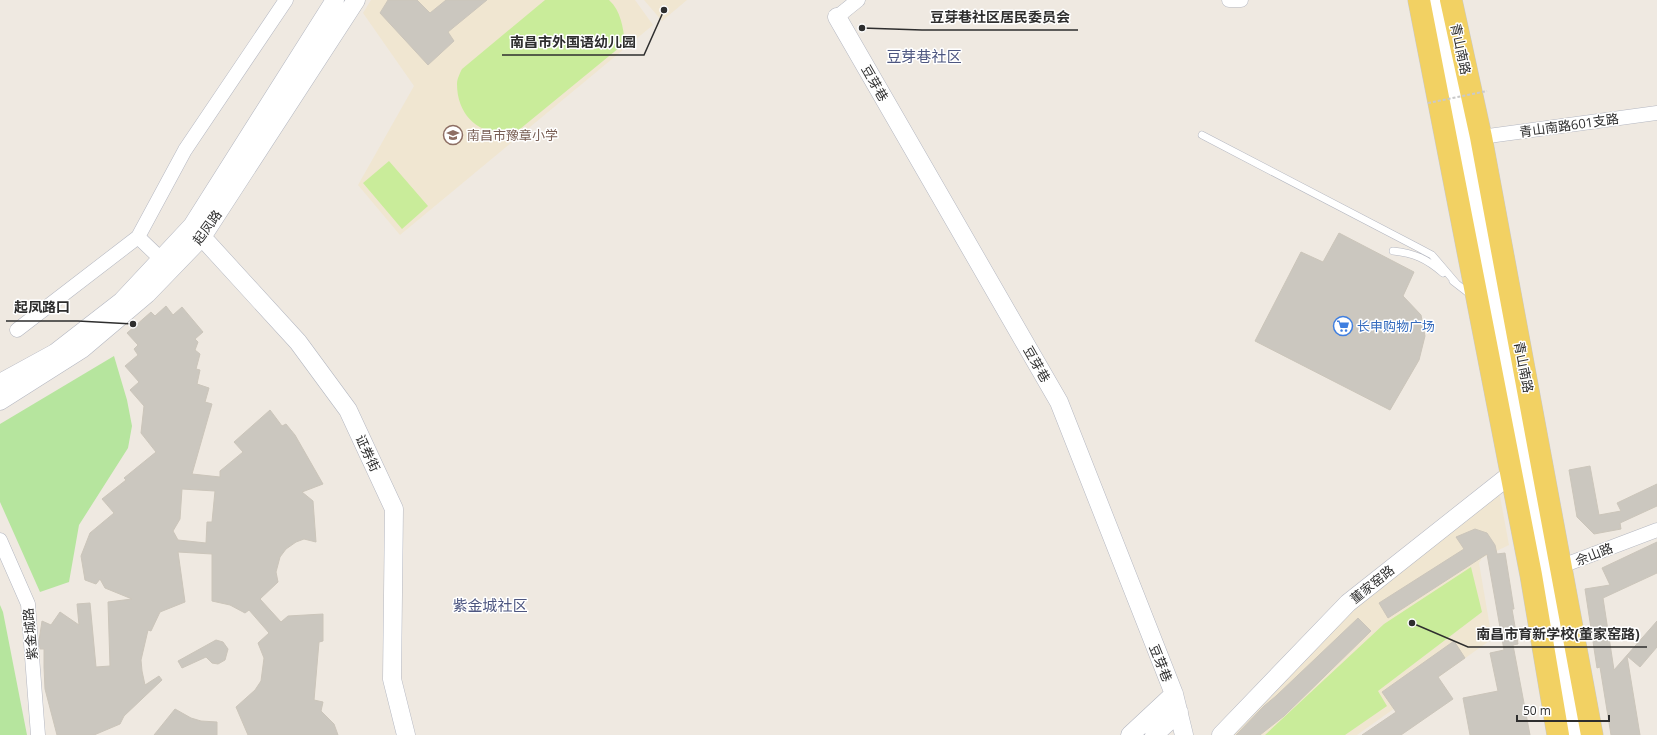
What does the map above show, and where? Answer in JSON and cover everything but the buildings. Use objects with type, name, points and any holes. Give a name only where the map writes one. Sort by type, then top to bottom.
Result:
[{"type":"main road","name":"青山南路","points":[[1419,0],[1477,301],[1527,464],[1546,571],[1558,735]]},
{"type":"main road","points":[[1432,0],[1504,344],[1527,464]]},
{"type":"main road","points":[[1443,0],[1504,313],[1527,464]]},
{"type":"main road","name":"青山南路","points":[[1451,0],[1481,137],[1527,464],[1546,571],[1592,735]]},
{"type":"main road","points":[[1546,571],[1568,735]]},
{"type":"main road","points":[[1546,571],[1577,735]]},
{"type":"street","points":[[17,330],[138,237],[185,150],[286,0]]},
{"type":"street","name":"起凤路","points":[[0,383],[55,353],[122,301],[161,259],[197,232],[335,0]]},
{"type":"street","name":"起凤路","points":[[0,401],[82,349],[147,294],[197,232],[356,0]]},
{"type":"street","points":[[837,17],[858,0]]},
{"type":"street","points":[[1229,0],[1242,0]]},
{"type":"street","name":"豆芽巷","points":[[837,17],[1059,402],[1174,694],[1184,735]]},
{"type":"street","name":"青山南路601支路","points":[[1481,137],[1657,113]]},
{"type":"street","name":"证券街","points":[[197,232],[298,342],[348,410],[394,509],[392,679],[406,735]]},
{"type":"street","points":[[138,237],[161,259]]},
{"type":"street","name":"董家窑路","points":[[1221,735],[1348,603],[1527,464]]},
{"type":"street","name":"佘山路","points":[[1546,571],[1657,530]]},
{"type":"street","name":"紫金城路","points":[[0,540],[28,604],[38,735]]},
{"type":"street","points":[[1130,735],[1174,694]]},
{"type":"street","points":[[1154,735],[1179,712]]},
{"type":"lane","points":[[1202,135],[1432,255],[1456,284]]},
{"type":"lane","points":[[1393,251],[1408,252],[1419,257],[1438,269],[1477,301]]},
{"type":"path","points":[[1428,103],[1487,91]]},
{"type":"shaded area","name":"南昌市豫章小学","points":[[371,0],[635,0],[653,25],[400,235],[358,185],[414,86],[363,13]]},
{"type":"shaded area","points":[[644,0],[687,0],[662,21]]},
{"type":"shaded area","points":[[1499,491],[1509,545],[1482,558],[1479,563],[1492,639],[1357,735],[1227,735],[1350,608]]},
{"type":"green space","points":[[545,0],[609,0],[619,14],[625,43],[520,129],[508,132],[485,130],[468,117],[462,108],[458,97],[457,84],[460,72]]},
{"type":"green space","points":[[389,161],[428,206],[402,229],[363,183]]},
{"type":"green space","points":[[114,356],[127,400],[132,426],[128,448],[79,525],[69,582],[40,592],[0,502],[0,424]]},
{"type":"green space","points":[[1471,567],[1482,612],[1378,691],[1387,706],[1345,735],[1265,735],[1384,624]]},
{"type":"green space","points":[[0,605],[3,612],[27,735],[0,735]]},
{"type":"place","name":"南昌市外国语幼儿园","points":[[664,10]]},
{"type":"place","name":"豆芽巷社区居民委员会","points":[[862,28]]},
{"type":"place","name":"南昌市豫章小学","points":[[453,135]]},
{"type":"place","name":"起凤路口","points":[[133,324]]},
{"type":"place","name":"长申购物广场","points":[[1343,326]]},
{"type":"place","name":"南昌市育新学校(董家窑路)","points":[[1412,623]]},
{"type":"district","name":"豆芽巷社区","points":[[924,57]]},
{"type":"district","name":"紫金城社区","points":[[490,606]]}]
